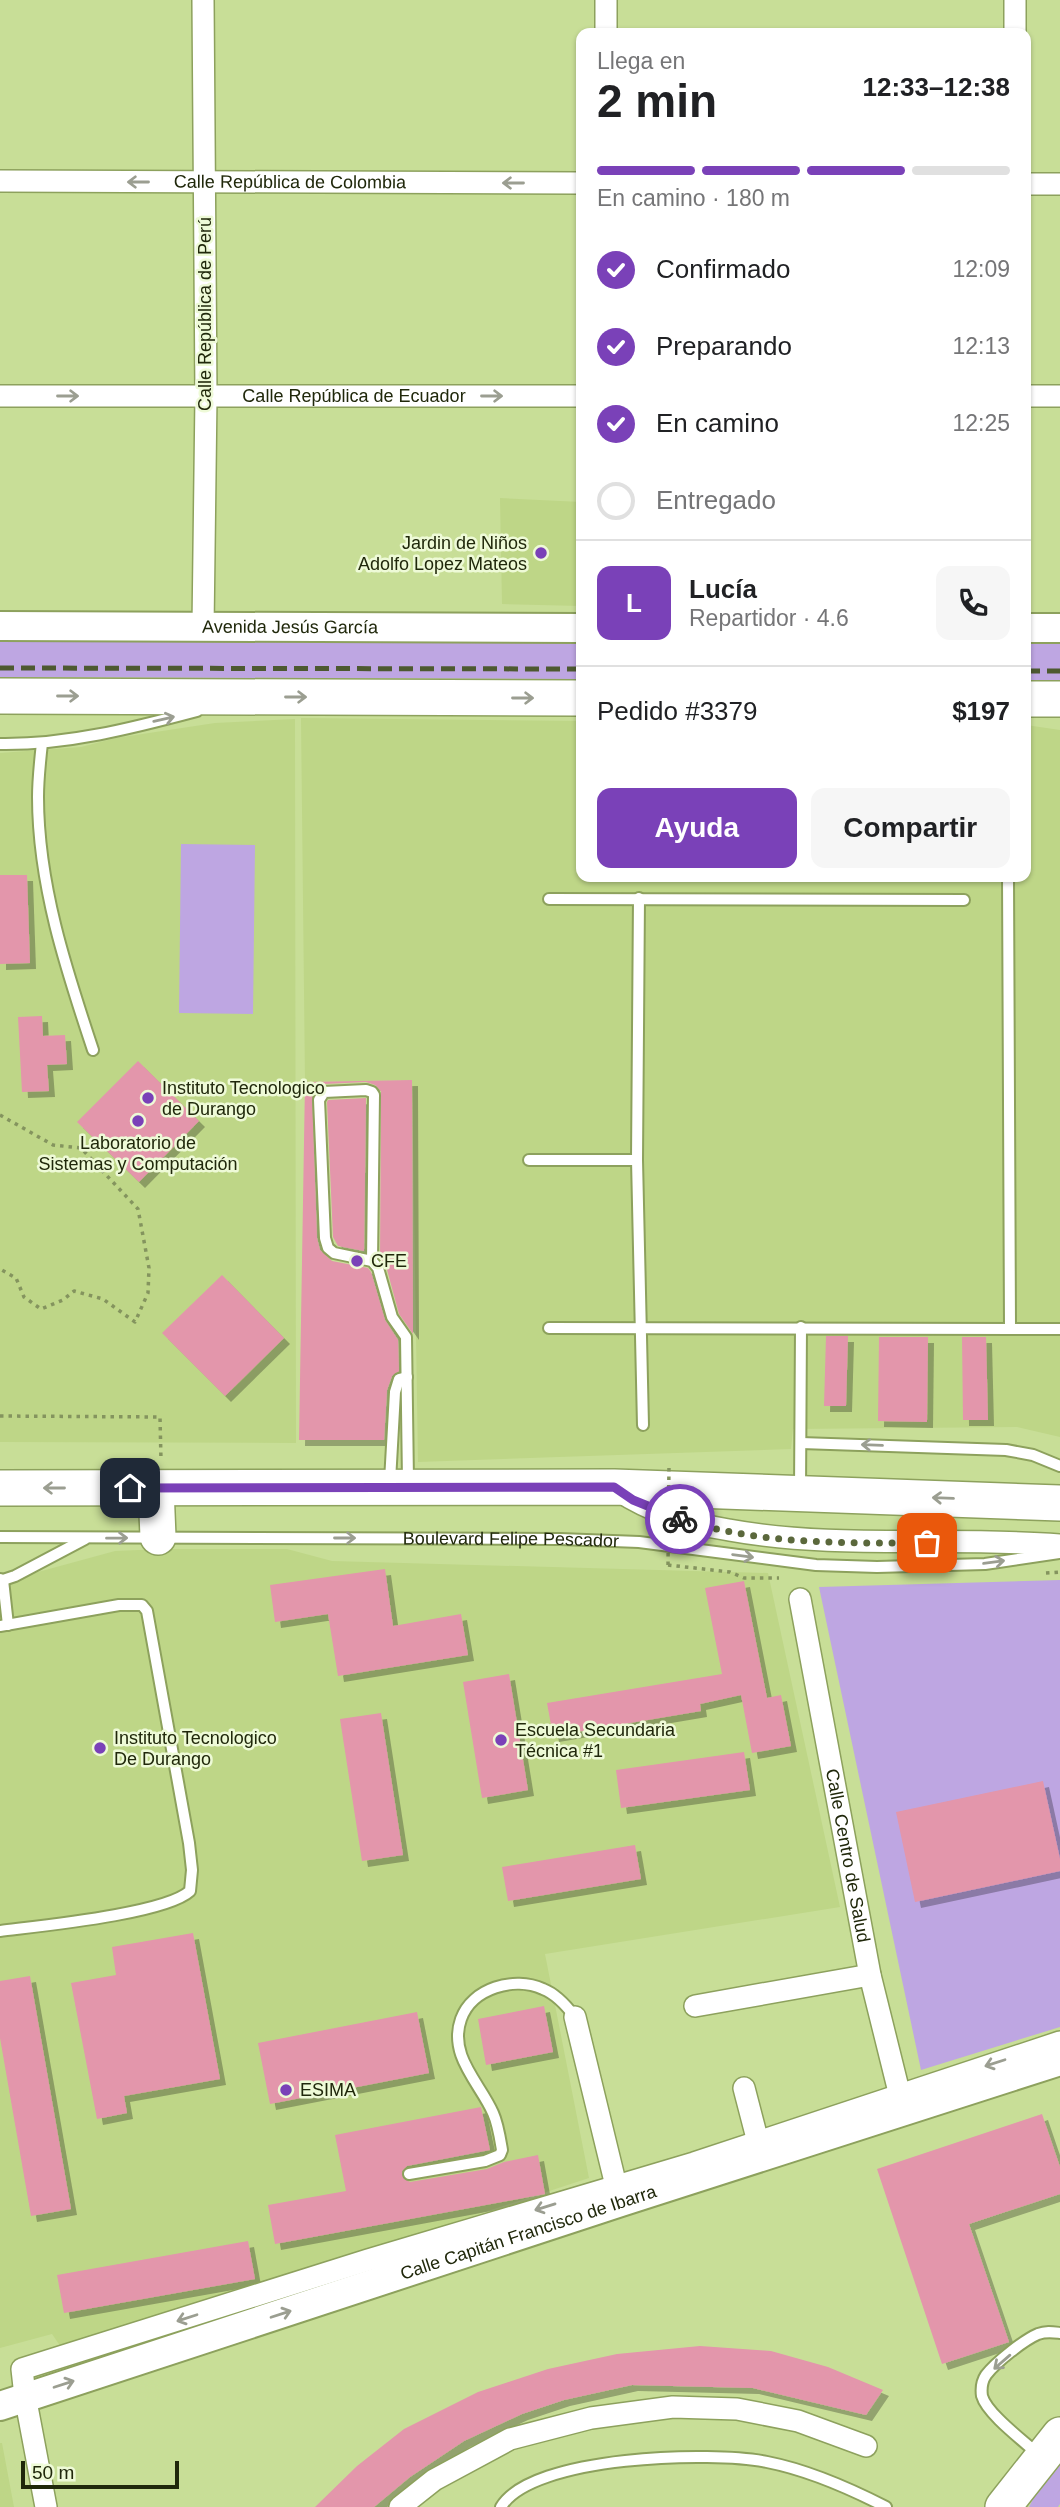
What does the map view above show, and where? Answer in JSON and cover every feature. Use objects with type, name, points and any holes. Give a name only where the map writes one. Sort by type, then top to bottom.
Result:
[{"type":"main road","points":[[0,696],[576,698]]},
{"type":"main road","points":[[1031,699],[1060,699]]},
{"type":"main road","points":[[0,1488],[614,1487],[1060,1503]]},
{"type":"main road","points":[[156,1488],[158,1537]]},
{"type":"street","name":"Calle República de Perú","points":[[203,628],[206,396],[204,0]]},
{"type":"street","points":[[606,0],[606,28]]},
{"type":"street","points":[[1014,28],[1016,0]]},
{"type":"street","name":"Calle República de Colombia","points":[[0,181],[576,183]]},
{"type":"street","points":[[1031,184],[1060,184]]},
{"type":"street","name":"Calle República de Ecuador","points":[[0,396],[576,396]]},
{"type":"street","points":[[1031,396],[1060,396]]},
{"type":"street","name":"Avenida Jesús García","points":[[0,626],[576,628]]},
{"type":"street","points":[[1031,628],[1060,628]]},
{"type":"street","points":[[614,1487],[633,1500],[684,1521],[754,1535],[858,1543],[973,1542],[1060,1545]]},
{"type":"street","name":"Calle Centro de Salud","points":[[800,1599],[870,1975],[901,2103]]},
{"type":"street","points":[[695,2006],[870,1975]]},
{"type":"street","points":[[575,2017],[618,2194],[758,2142],[901,2103],[1060,2042]]},
{"type":"street","name":"Calle Capitán Francisco de Ibarra","points":[[16,2391],[901,2103],[1060,2061]]},
{"type":"street","points":[[744,2088],[758,2142]]},
{"type":"street","points":[[16,2391],[46,2507]]},
{"type":"street","points":[[400,2507],[434,2480],[510,2439],[591,2418],[673,2407],[737,2409],[798,2421],[866,2446]]},
{"type":"lane","points":[[0,744],[42,743],[78,738],[170,718],[233,697]]},
{"type":"lane","points":[[42,743],[38,798],[42,849],[53,914],[70,981],[93,1050]]},
{"type":"lane","points":[[1008,882],[1010,1327]]},
{"type":"lane","points":[[639,898],[637,1160],[643,1425]]},
{"type":"lane","points":[[550,899],[964,900]]},
{"type":"lane","points":[[372,1261],[374,1095],[372,1091],[366,1090],[324,1092],[319,1100],[325,1238],[328,1248],[334,1253],[372,1261],[378,1268],[392,1317],[406,1337],[407,1377],[399,1488]]},
{"type":"lane","points":[[529,1160],[637,1160]]},
{"type":"lane","points":[[800,1493],[801,1327]]},
{"type":"lane","points":[[549,1328],[1060,1329]]},
{"type":"lane","points":[[399,1488],[395,1391],[399,1379],[407,1377]]},
{"type":"lane","points":[[801,1443],[1006,1450],[1033,1455],[1060,1466]]},
{"type":"lane","name":"Boulevard Felipe Pescador","points":[[0,1537],[639,1542],[817,1565],[877,1567],[985,1564],[1060,1553]]},
{"type":"lane","points":[[0,1931],[161,1905],[183,1897],[190,1891],[189,1843],[147,1611],[142,1605],[119,1605],[4,1625],[2,1580],[87,1538]]},
{"type":"lane","points":[[409,2174],[485,2161],[500,2155],[502,2150],[494,2115],[466,2070],[460,2049],[460,2022],[474,1999],[485,1991],[505,1985],[525,1984],[542,1988],[555,1996],[575,2017]]},
{"type":"lane","points":[[1028,2478],[998,2417],[985,2401],[982,2384],[986,2375],[1022,2343],[1039,2334],[1060,2333]]},
{"type":"lane","points":[[501,2507],[512,2494],[530,2484],[559,2474],[638,2459],[708,2456],[763,2461],[792,2467],[886,2507]]},
{"type":"path","points":[[0,1115],[53,1146],[81,1148],[138,1209],[149,1268],[148,1293],[135,1322],[103,1299],[74,1291],[63,1300],[41,1309],[24,1297],[16,1278],[0,1269]]},
{"type":"path","points":[[0,1416],[160,1417]]},
{"type":"path","points":[[669,1465],[668,1565],[730,1572]]},
{"type":"shaded area","name":"Jardin de Niños Adolfo Lopez Mateos","points":[[500,498],[576,502],[576,606],[502,604]]},
{"type":"shaded area","points":[[0,638],[576,640],[576,679],[0,677]]},
{"type":"shaded area","points":[[1031,642],[1060,642],[1060,681],[1031,681]]},
{"type":"shaded area","points":[[301,718],[576,721],[576,882],[1031,882],[1031,726],[1060,730],[1060,1437],[1017,1427],[793,1429],[791,1449],[418,1462],[412,1080],[305,1082]]},
{"type":"shaded area","name":"Instituto Tecnologico de Durango","points":[[295,719],[296,1443],[0,1442],[0,753],[81,747],[116,738],[215,723]]},
{"type":"shaded area","points":[[181,844],[255,845],[253,1014],[179,1013]]},
{"type":"shaded area","points":[[287,1549],[332,1561],[768,1573],[840,1907],[545,1954],[589,2178],[63,2350],[52,2334],[0,2348],[0,1575],[27,1575],[115,1551]]},
{"type":"shaded area","points":[[1060,1580],[1060,2027],[921,2070],[819,1587]]},
{"type":"shaded area","points":[[2,2443],[14,2507],[0,2507]]},
{"type":"shaded area","points":[[1060,2465],[1058,2507],[1029,2507],[1033,2499]]},
{"type":"building","points":[[0,875],[27,875],[30,963],[0,964]]},
{"type":"building","points":[[42,1016],[43,1036],[65,1035],[67,1064],[47,1065],[49,1091],[22,1092],[18,1017]]},
{"type":"building","name":"Laboratorio de Sistemas y Computación","points":[[138,1061],[199,1121],[139,1182],[77,1122]]},
{"type":"building","name":"CFE","points":[[412,1080],[413,1334],[399,1314],[386,1266],[380,1258],[381,1091],[366,1082],[324,1084],[318,1087],[312,1097],[317,1238],[320,1250],[332,1261],[368,1268],[371,1272],[385,1320],[398,1340],[399,1371],[392,1376],[387,1390],[384,1440],[299,1440],[305,1082]]},
{"type":"building","points":[[366,1098],[364,1251],[338,1246],[333,1237],[327,1102]]},
{"type":"building","points":[[222,1275],[284,1338],[225,1396],[162,1333]]},
{"type":"building","points":[[826,1336],[848,1336],[846,1406],[824,1406]]},
{"type":"building","points":[[879,1337],[928,1337],[927,1422],[878,1421]]},
{"type":"building","points":[[962,1337],[986,1337],[988,1420],[963,1420]]},
{"type":"building","points":[[385,1569],[393,1626],[461,1614],[468,1655],[338,1676],[328,1614],[275,1622],[270,1585]]},
{"type":"building","points":[[744,1581],[767,1698],[781,1695],[791,1746],[752,1753],[741,1695],[700,1704],[701,1711],[553,1736],[547,1703],[722,1674],[705,1588]]},
{"type":"building","points":[[509,1674],[528,1790],[482,1798],[463,1682]]},
{"type":"building","points":[[381,1713],[403,1855],[362,1861],[340,1719]]},
{"type":"building","points":[[744,1752],[750,1790],[621,1808],[616,1770]]},
{"type":"building","points":[[1043,1781],[1060,1859],[1060,1871],[915,1902],[896,1812]]},
{"type":"building","points":[[635,1845],[641,1879],[508,1901],[502,1867]]},
{"type":"building","points":[[193,1933],[220,2079],[124,2096],[127,2113],[97,2119],[71,1983],[116,1975],[112,1947]]},
{"type":"building","points":[[30,1976],[71,2209],[31,2216],[0,2038],[0,1981]]},
{"type":"building","points":[[544,2006],[553,2052],[486,2065],[478,2019]]},
{"type":"building","points":[[417,2012],[429,2073],[270,2104],[258,2043]]},
{"type":"building","points":[[481,2107],[490,2150],[407,2166],[402,2171],[403,2178],[410,2182],[487,2169],[504,2162],[538,2155],[545,2194],[275,2244],[268,2205],[346,2191],[335,2135]]},
{"type":"building","points":[[1042,2114],[1060,2167],[1060,2194],[969,2224],[1009,2342],[942,2364],[877,2169]]},
{"type":"building","points":[[248,2241],[255,2279],[64,2313],[57,2275]]},
{"type":"building","points":[[700,2346],[771,2351],[828,2367],[883,2390],[866,2415],[753,2388],[632,2385],[564,2400],[522,2414],[464,2441],[410,2477],[374,2507],[315,2507],[357,2466],[404,2429],[478,2392],[548,2369],[617,2354]]},
{"type":"railway","points":[[0,668],[576,669]]},
{"type":"railway","points":[[1031,671],[1060,671]]},
{"type":"way so far","points":[[680,1519],[754,1535],[807,1541],[927,1543]]},
{"type":"place","name":"Jardin de Niños Adolfo Lopez Mateos","points":[[541,553]]},
{"type":"place","name":"Instituto Tecnologico de Durango","points":[[148,1098]]},
{"type":"place","name":"Laboratorio de Sistemas y Computación","points":[[138,1121]]},
{"type":"place","name":"CFE","points":[[357,1261]]},
{"type":"place","name":"Escuela Secundaria Técnica #1","points":[[501,1740]]},
{"type":"place","name":"Instituto Tecnologico De Durango","points":[[100,1748]]},
{"type":"place","name":"ESIMA","points":[[286,2090]]},
{"type":"route","points":[[130,1488],[614,1487],[633,1500],[680,1519]]}]
